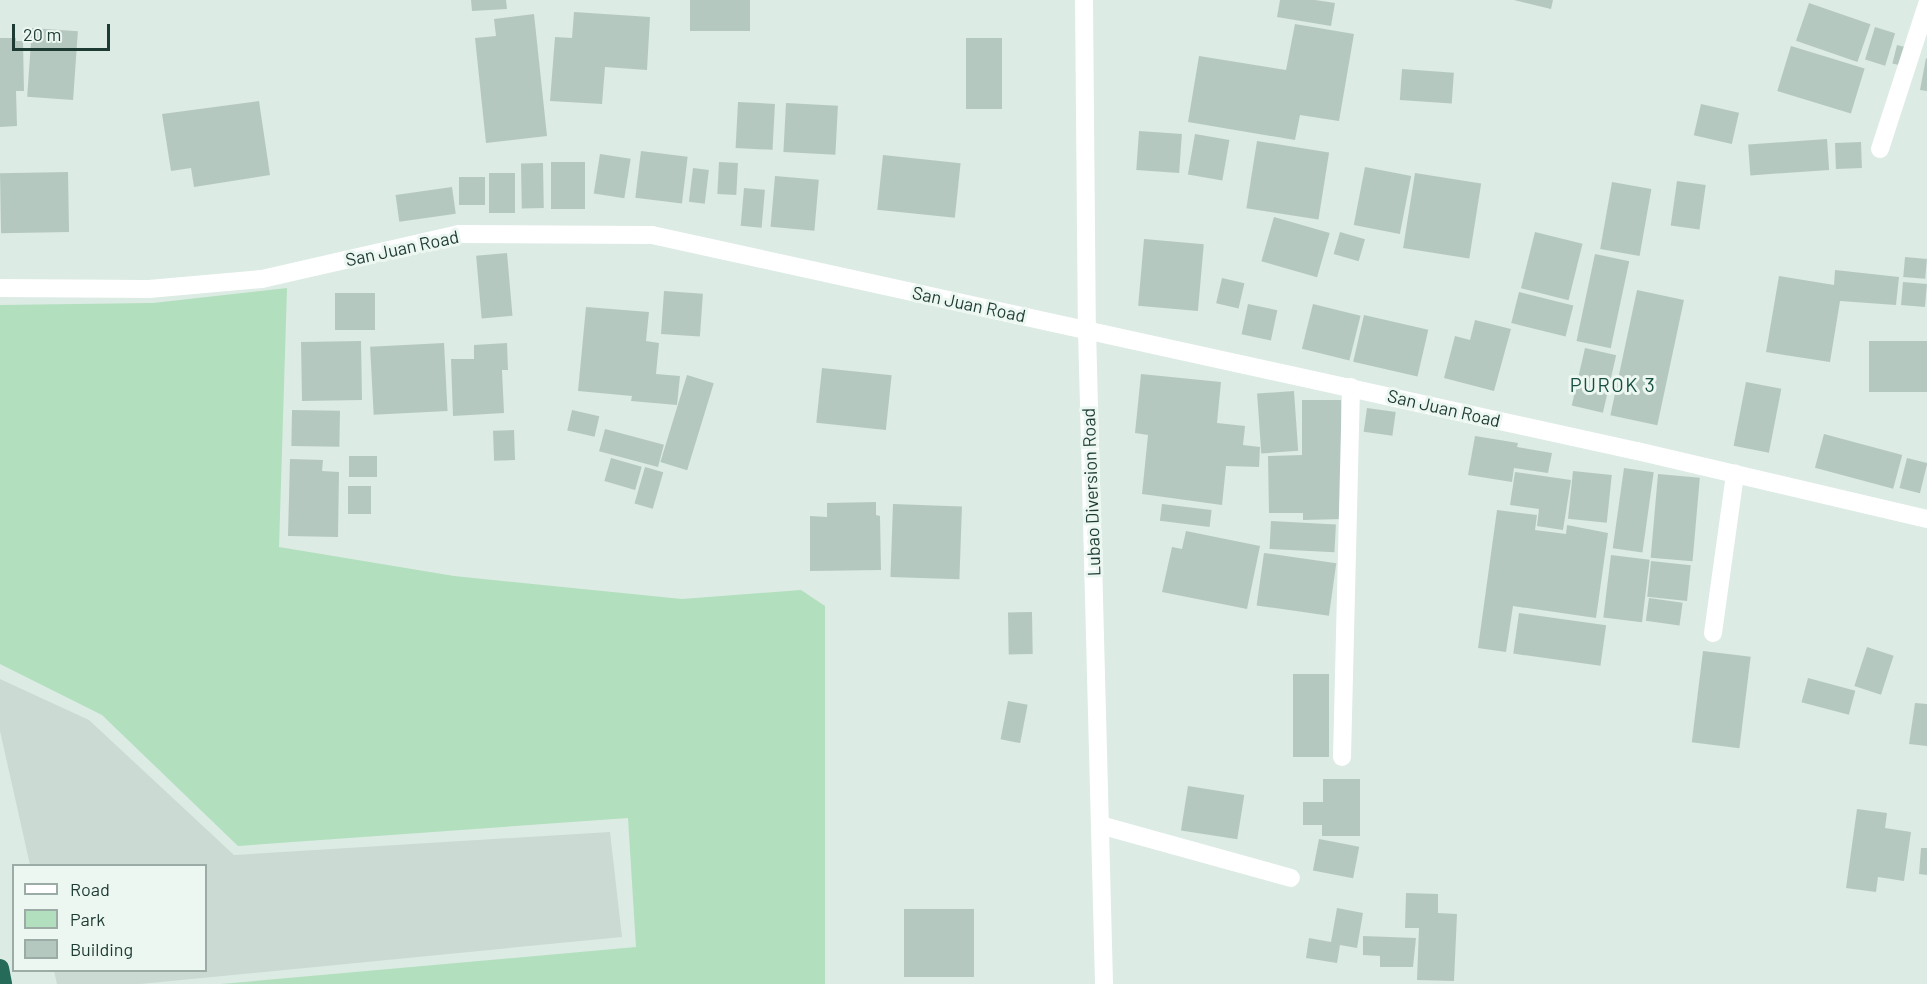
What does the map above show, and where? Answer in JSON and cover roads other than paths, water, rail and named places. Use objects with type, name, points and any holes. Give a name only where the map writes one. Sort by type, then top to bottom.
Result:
[{"type":"highway","points":[[0,968],[3,984]]},
{"type":"street","name":"Lubao Diversion Road","points":[[1084,0],[1087,329],[1104,984]]},
{"type":"street","points":[[1880,149],[1927,4]]},
{"type":"street","name":"San Juan Road","points":[[0,288],[149,289],[262,279],[459,234],[652,235],[1351,387],[1927,519]]},
{"type":"street","points":[[1342,757],[1351,387]]},
{"type":"street","points":[[1713,633],[1736,474]]},
{"type":"street","points":[[1100,825],[1291,878]]},
{"type":"district","name":"PUROK 3","points":[[1613,384]]}]
